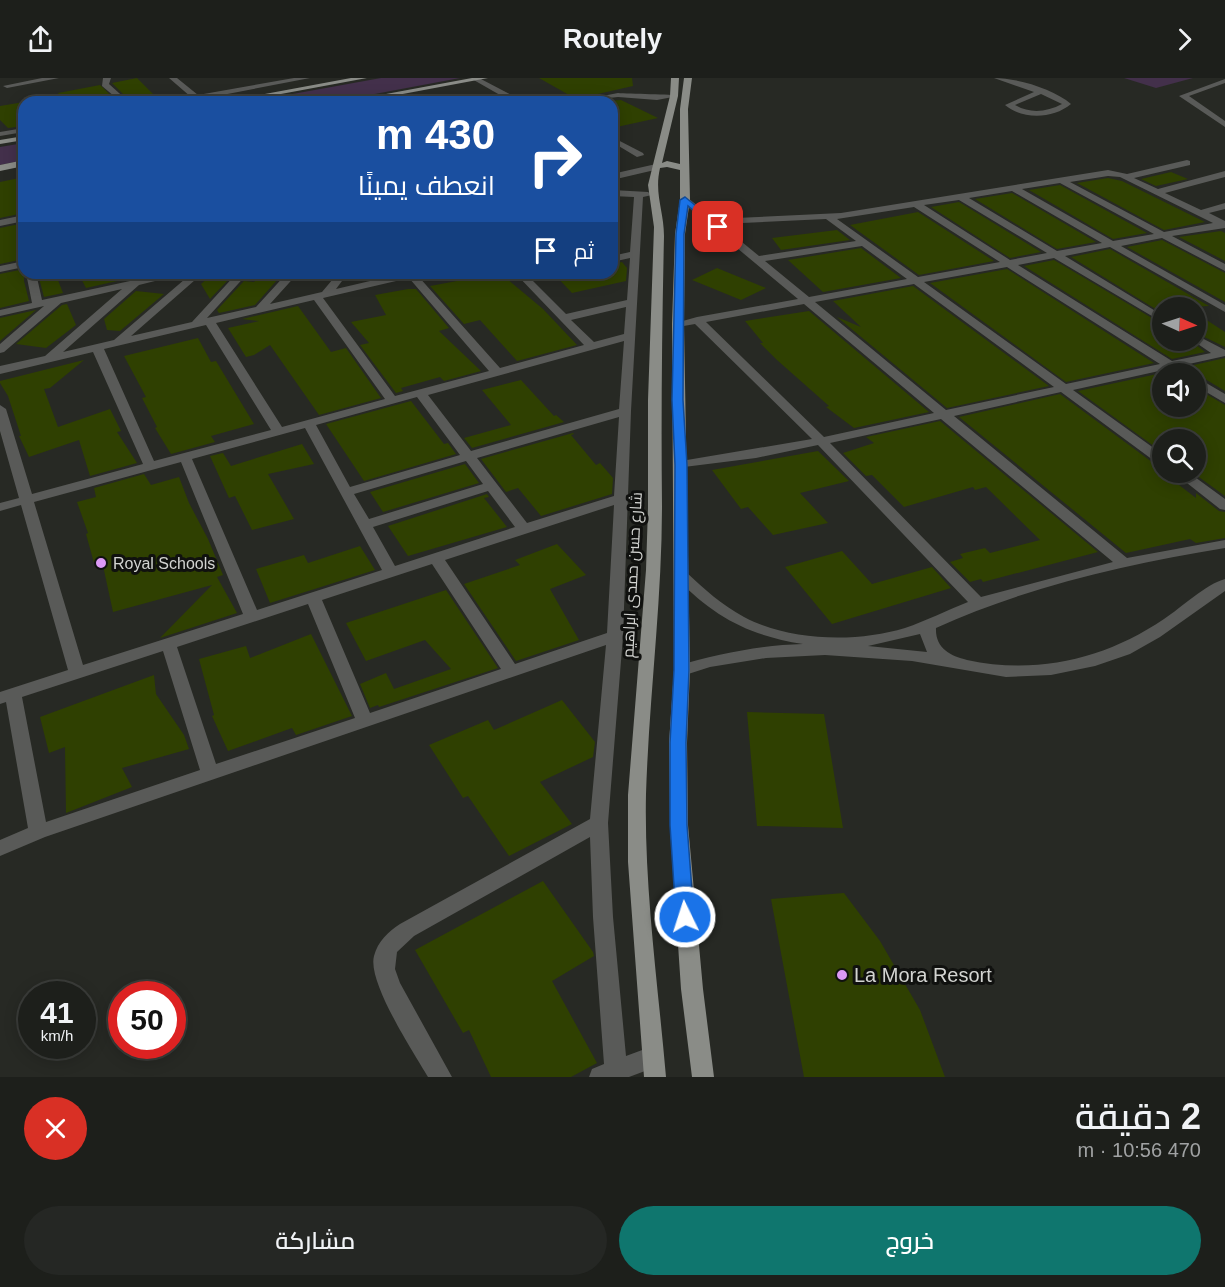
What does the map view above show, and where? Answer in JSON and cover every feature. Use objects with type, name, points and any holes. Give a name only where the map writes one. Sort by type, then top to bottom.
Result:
[{"type":"main road","points":[[257,96],[363,78]]},
{"type":"main road","name":"شارع حسن حمدى ابراهيم","points":[[675,78],[676,105],[685,168],[685,200],[680,234],[677,400],[681,465],[682,670],[678,743],[679,825],[692,988],[703,1077]]},
{"type":"main road","name":"شارع حسن حمدى ابراهيم","points":[[654,1067],[638,862],[637,806],[655,508],[654,400],[659,227],[646,195],[676,105],[688,78]]},
{"type":"main road","points":[[388,96],[480,79]]},
{"type":"main road","points":[[0,142],[18,139]]},
{"type":"main road","points":[[0,168],[18,164]]},
{"type":"main road","points":[[656,167],[667,164],[685,168]]},
{"type":"street","points":[[4,88],[24,78]]},
{"type":"street","points":[[4,88],[55,78]]},
{"type":"street","points":[[107,78],[105,84],[118,96]]},
{"type":"street","points":[[173,78],[194,96]]},
{"type":"street","points":[[245,78],[257,87]]},
{"type":"street","points":[[207,96],[290,79],[306,78]]},
{"type":"street","points":[[998,78],[1040,93],[1067,104],[1043,114],[1032,113],[1009,105],[1040,93]]},
{"type":"street","points":[[480,79],[508,96]]},
{"type":"street","points":[[1225,81],[1183,96],[1225,125]]},
{"type":"street","points":[[1208,86],[1225,90]]},
{"type":"street","points":[[612,96],[657,98],[676,105]]},
{"type":"street","points":[[1209,114],[1225,110]]},
{"type":"street","points":[[0,134],[18,131]]},
{"type":"street","points":[[618,142],[640,155]]},
{"type":"street","points":[[1126,177],[1187,163]]},
{"type":"street","points":[[618,176],[656,167]]},
{"type":"street","points":[[723,231],[833,217],[1108,173],[1126,177],[1224,225]]},
{"type":"street","points":[[1156,192],[1225,174]]},
{"type":"street","points":[[1060,180],[1225,268]]},
{"type":"street","points":[[1013,188],[1225,309]]},
{"type":"street","points":[[618,193],[646,195],[623,257],[632,302],[615,636],[599,822],[610,1075],[654,1067]]},
{"type":"street","points":[[961,197],[1152,312]]},
{"type":"street","points":[[685,200],[1125,564]]},
{"type":"street","points":[[915,204],[1168,363]]},
{"type":"street","points":[[1200,213],[1225,206]]},
{"type":"street","points":[[712,222],[833,217],[864,243],[1152,453]]},
{"type":"street","points":[[0,224],[18,220]]},
{"type":"street","points":[[678,324],[1224,225]]},
{"type":"street","points":[[757,259],[864,243]]},
{"type":"street","points":[[0,269],[18,265]]},
{"type":"street","points":[[32,279],[38,305]]},
{"type":"street","points":[[0,313],[58,300],[130,279]]},
{"type":"street","points":[[48,359],[132,279]]},
{"type":"street","points":[[117,343],[191,279]]},
{"type":"street","points":[[195,325],[237,279]]},
{"type":"street","points":[[259,310],[287,279]]},
{"type":"street","points":[[321,295],[337,279]]},
{"type":"street","points":[[0,370],[259,310],[381,279]]},
{"type":"street","points":[[418,279],[496,372]]},
{"type":"street","points":[[526,279],[591,346]]},
{"type":"street","points":[[321,295],[392,400]]},
{"type":"street","points":[[0,350],[58,300]]},
{"type":"street","points":[[564,318],[632,302]]},
{"type":"street","points":[[697,320],[821,441],[979,603]]},
{"type":"street","points":[[209,321],[278,431]]},
{"type":"street","points":[[0,507],[630,336]]},
{"type":"street","points":[[1206,344],[1223,353]]},
{"type":"street","points":[[97,347],[150,466]]},
{"type":"street","points":[[1180,363],[1223,353]]},
{"type":"street","points":[[681,465],[756,454],[821,441],[1152,369]]},
{"type":"street","points":[[1206,387],[1225,399]]},
{"type":"street","points":[[420,393],[524,529]]},
{"type":"street","points":[[0,409],[77,671]]},
{"type":"street","points":[[346,492],[625,411]]},
{"type":"street","points":[[308,423],[391,572]]},
{"type":"street","points":[[185,457],[252,616]]},
{"type":"street","points":[[1194,483],[1225,506]]},
{"type":"street","points":[[365,525],[491,486]]},
{"type":"street","points":[[38,832],[6,695],[621,498]]},
{"type":"street","points":[[681,575],[722,611],[749,626],[783,635],[844,641],[903,634],[979,603],[1125,564],[1225,544]]},
{"type":"street","points":[[436,558],[511,671]]},
{"type":"street","points":[[682,670],[731,656],[782,651],[904,654],[994,671],[1071,666],[1109,656],[1140,642],[1225,584]]},
{"type":"street","points":[[313,597],[364,721]]},
{"type":"street","points":[[928,625],[926,634],[930,645],[950,662]]},
{"type":"street","points":[[0,848],[38,832],[615,636]]},
{"type":"street","points":[[168,643],[210,774]]},
{"type":"street","points":[[441,1077],[385,975],[383,960],[390,944],[407,930],[599,822]]},
{"type":"shaded area","points":[[381,78],[460,78],[364,96],[281,96]]},
{"type":"shaded area","points":[[1124,78],[1193,78],[1156,88]]},
{"type":"shaded area","points":[[18,144],[18,161],[0,165],[0,147]]},
{"type":"building","points":[[137,78],[155,96],[125,96],[112,83]]},
{"type":"building","points":[[539,78],[632,78],[633,86],[589,96],[571,96]]},
{"type":"building","points":[[100,85],[112,96],[60,96],[58,93]]},
{"type":"building","points":[[618,100],[621,100],[658,118],[618,127]]},
{"type":"building","points":[[18,103],[18,127],[8,128],[0,120],[0,106]]},
{"type":"building","points":[[1171,172],[1188,179],[1156,186],[1141,179]]},
{"type":"building","points":[[18,178],[18,214],[0,218],[0,182]]},
{"type":"building","points":[[1108,178],[1122,181],[1205,222],[1164,230],[1077,183]]},
{"type":"building","points":[[1060,185],[1147,233],[1113,239],[1029,190]]},
{"type":"building","points":[[1012,193],[1096,242],[1057,249],[975,199]]},
{"type":"building","points":[[959,202],[1041,252],[1010,258],[931,207]]},
{"type":"building","points":[[918,212],[994,261],[919,275],[850,225]]},
{"type":"building","points":[[18,224],[18,260],[0,264],[0,228]]},
{"type":"building","points":[[837,230],[850,240],[781,250],[772,238]]},
{"type":"building","points":[[1221,231],[1225,233],[1225,261],[1179,237]]},
{"type":"building","points":[[1162,240],[1225,273],[1225,302],[1127,247]]},
{"type":"building","points":[[861,248],[901,278],[823,292],[788,260]]},
{"type":"building","points":[[1110,249],[1193,297],[1152,297],[1152,307],[1071,257]]},
{"type":"building","points":[[1054,260],[1152,318],[1152,346],[1024,266]]},
{"type":"building","points":[[622,262],[627,268],[626,281],[572,293],[559,279],[618,279],[618,263]]},
{"type":"building","points":[[717,268],[766,288],[741,300],[692,280]]},
{"type":"building","points":[[1007,269],[1154,363],[1066,382],[930,283]]},
{"type":"building","points":[[18,270],[18,279],[24,279],[29,301],[0,308],[0,274]]},
{"type":"building","points":[[39,279],[58,279],[63,293],[44,297]]},
{"type":"building","points":[[81,279],[126,279],[86,288]]},
{"type":"building","points":[[207,279],[229,279],[210,299],[201,284]]},
{"type":"building","points":[[257,279],[278,279],[255,305],[219,313],[217,310],[244,281],[254,282]]},
{"type":"building","points":[[468,279],[507,279],[543,309],[577,345],[517,361],[480,320],[464,324],[430,286]]},
{"type":"building","points":[[913,286],[1049,386],[947,408],[837,317],[861,327],[833,301]]},
{"type":"building","points":[[416,289],[449,328],[439,331],[481,371],[444,381],[440,377],[401,388],[403,391],[396,393],[360,345],[369,343],[351,322],[386,315],[375,295]]},
{"type":"building","points":[[136,291],[164,294],[120,331],[107,330],[104,319]]},
{"type":"building","points":[[67,304],[76,325],[46,348],[16,344],[62,305]]},
{"type":"building","points":[[298,306],[331,352],[346,348],[381,398],[319,415],[270,345],[246,357],[228,328],[259,321],[242,319]]},
{"type":"building","points":[[36,310],[0,341],[0,318]]},
{"type":"building","points":[[809,311],[929,412],[854,428],[826,407],[829,406],[777,360],[760,343],[763,343],[745,321]]},
{"type":"building","points":[[1206,320],[1225,332],[1225,347],[1206,338]]},
{"type":"building","points":[[198,338],[211,362],[216,361],[254,424],[211,436],[215,442],[171,454],[155,428],[157,427],[142,398],[146,397],[124,356]]},
{"type":"building","points":[[1159,351],[1205,352],[1172,359]]},
{"type":"building","points":[[1225,358],[1225,391],[1206,380],[1206,363],[1203,363]]},
{"type":"building","points":[[84,360],[50,388],[44,389],[58,427],[110,409],[121,431],[117,432],[137,463],[90,476],[79,440],[29,457],[19,436],[21,436],[8,396],[0,383],[0,381]]},
{"type":"building","points":[[1152,375],[1152,417],[1206,417],[1206,394],[1225,405],[1225,496],[1206,482],[1206,429],[1152,429],[1152,445],[1078,391]]},
{"type":"building","points":[[521,380],[554,416],[556,415],[564,422],[472,448],[464,438],[511,425],[482,390]]},
{"type":"building","points":[[1060,394],[1152,462],[1152,483],[1176,483],[1196,498],[1196,493],[1219,511],[1225,512],[1225,538],[1196,543],[1190,539],[1126,553],[959,417]]},
{"type":"building","points":[[411,401],[444,444],[448,443],[456,454],[364,481],[326,424]]},
{"type":"building","points":[[940,421],[1098,552],[983,582],[981,579],[970,582],[950,562],[963,558],[960,554],[985,548],[990,553],[1040,540],[986,487],[975,490],[973,487],[904,507],[872,475],[866,476],[843,453],[874,443],[866,437]]},
{"type":"building","points":[[573,433],[571,435],[596,465],[600,463],[613,478],[612,494],[541,516],[518,488],[506,492],[481,459]]},
{"type":"building","points":[[302,444],[314,464],[268,474],[294,519],[252,530],[235,496],[229,498],[210,456],[223,453],[231,466]]},
{"type":"building","points":[[818,451],[849,481],[800,493],[828,523],[773,535],[748,507],[741,509],[712,470]]},
{"type":"building","points":[[465,464],[479,483],[383,512],[370,492]]},
{"type":"building","points":[[144,474],[151,485],[179,477],[223,575],[217,577],[237,613],[160,638],[212,585],[113,612],[102,561],[94,563],[86,534],[88,533],[77,502],[96,497],[94,488]]},
{"type":"building","points":[[487,494],[489,497],[484,498],[507,527],[408,556],[388,526]]},
{"type":"building","points":[[557,544],[586,575],[550,589],[579,640],[516,661],[464,584],[520,565],[515,560]]},
{"type":"building","points":[[360,546],[375,570],[270,603],[256,569],[304,555],[308,563]]},
{"type":"building","points":[[842,551],[872,584],[932,567],[951,588],[832,624],[785,567]]},
{"type":"building","points":[[446,590],[498,668],[370,708],[360,684],[386,673],[394,689],[451,669],[425,640],[366,661],[346,623]]},
{"type":"building","points":[[311,634],[352,716],[296,735],[292,728],[228,751],[212,716],[214,715],[199,659],[246,646],[250,658]]},
{"type":"building","points":[[154,675],[156,694],[184,735],[189,749],[122,768],[132,787],[66,813],[65,747],[49,753],[40,717]]},
{"type":"building","points":[[562,700],[595,742],[593,757],[540,782],[572,824],[509,856],[468,796],[463,798],[429,745],[488,720],[494,730]]},
{"type":"building","points":[[747,712],[824,714],[843,828],[757,826]]},
{"type":"building","points":[[543,881],[593,952],[594,956],[552,981],[597,1063],[571,1077],[491,1077],[469,1030],[463,1033],[415,950]]},
{"type":"building","name":"La Mora Resort","points":[[844,893],[880,941],[920,1010],[945,1077],[804,1077],[771,899]]},
{"type":"place","name":"Royal Schools","points":[[101,563]]},
{"type":"place","name":"La Mora Resort","points":[[842,975]]},
{"type":"route","points":[[685,917],[679,825],[678,743],[682,670],[681,465],[677,400],[680,234],[685,200],[718,227]]}]
